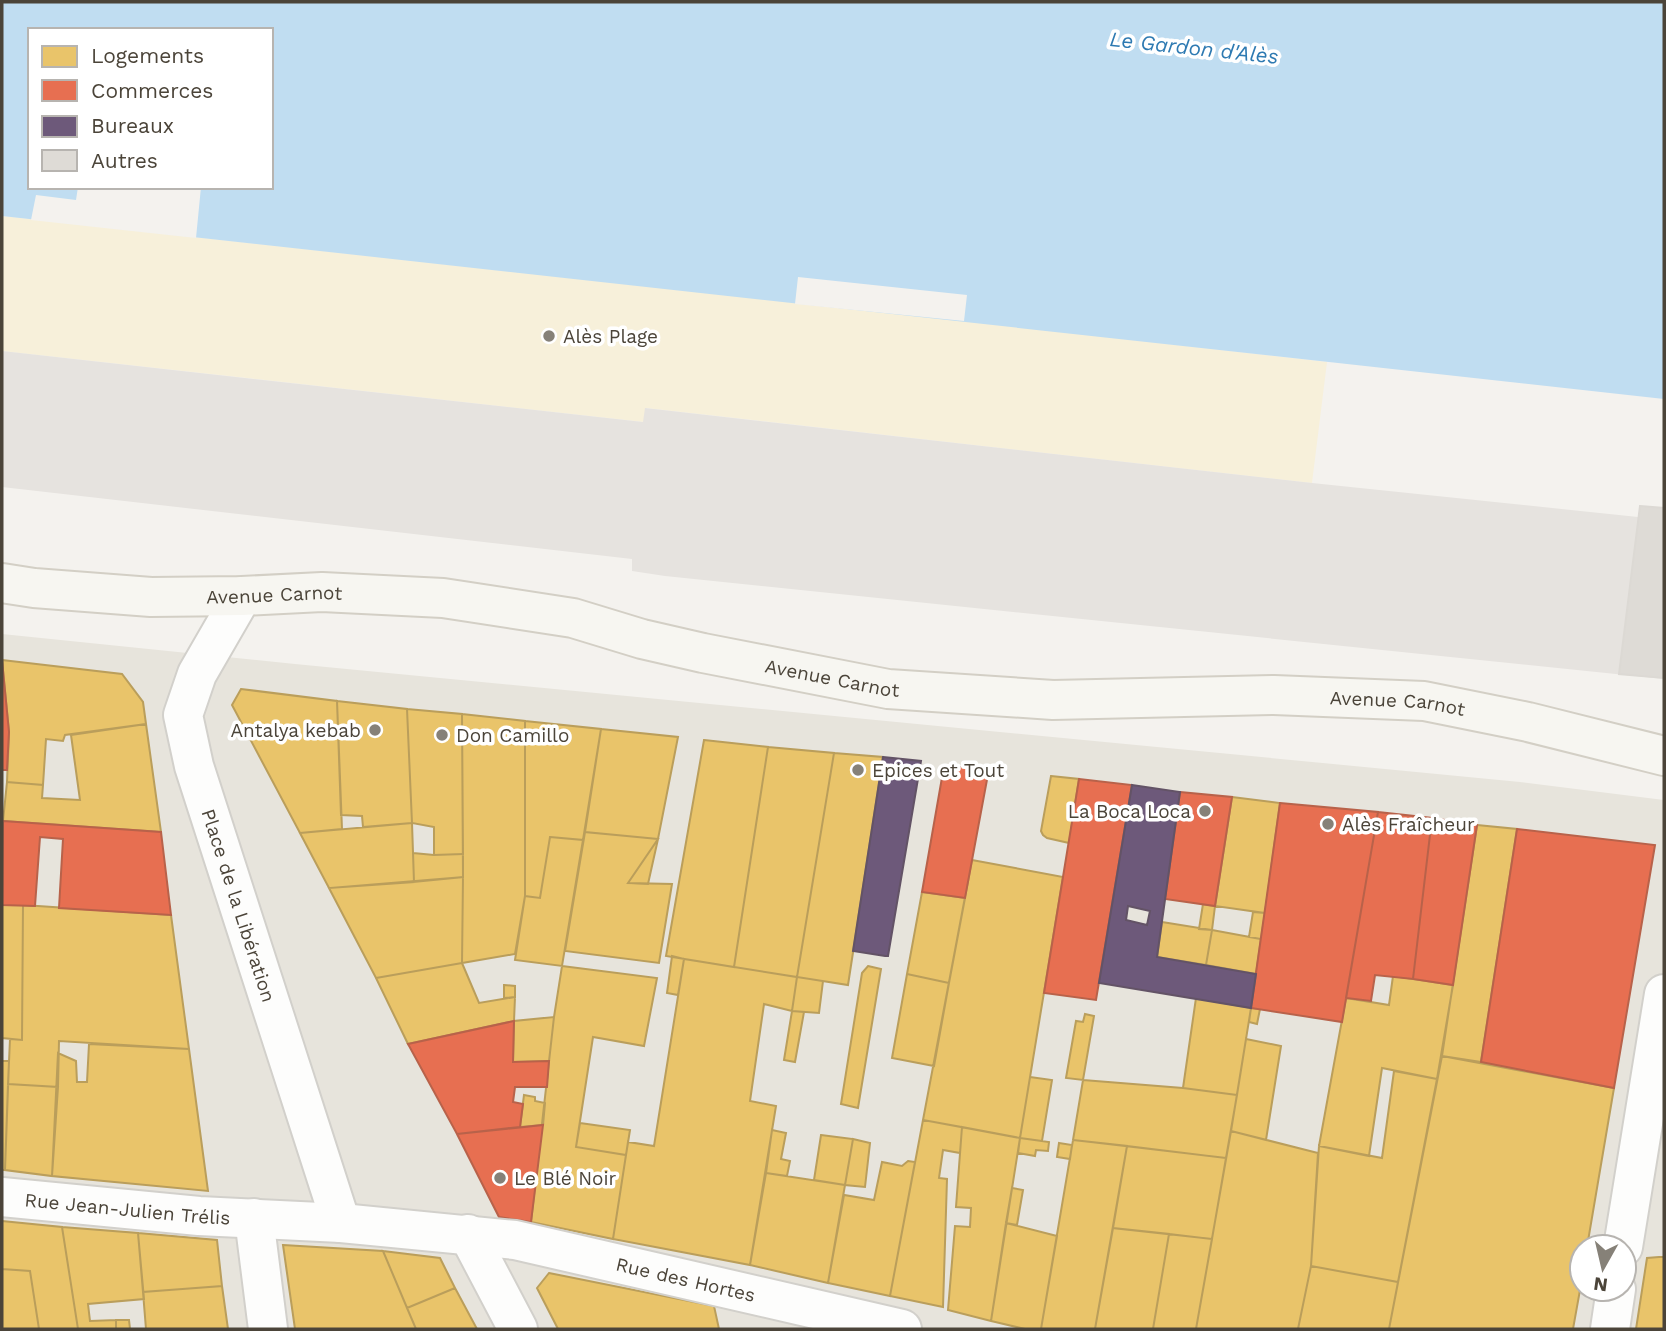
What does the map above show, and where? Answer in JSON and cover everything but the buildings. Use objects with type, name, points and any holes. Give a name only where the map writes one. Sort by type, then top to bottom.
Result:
[{"type":"main road","name":"Avenue Carnot","points":[[2,583],[151,597],[322,592],[443,598],[572,618],[642,639],[703,653],[888,689],[1053,700],[1275,695],[1424,701],[1528,722],[1664,756]]},
{"type":"street","name":"Place de la Libération","points":[[242,596],[197,674],[183,715],[194,766],[341,1223]]},
{"type":"street","points":[[1625,1233],[1664,994]]},
{"type":"street","name":"Rue Jean-Julien Trélis","points":[[2,1197],[199,1216],[341,1223]]},
{"type":"street","points":[[254,1218],[268,1329]]},
{"type":"street","name":"Rue des Hortes","points":[[341,1223],[515,1240],[902,1329]]},
{"type":"street","points":[[468,1234],[518,1329]]},
{"type":"street","points":[[1610,1329],[1614,1303]]},
{"type":"shaded area","points":[[2,351],[643,422],[645,408],[1638,517],[1640,506],[1664,508],[1664,679],[665,576],[632,571],[632,559],[2,487]]},
{"type":"shaded area","points":[[2,634],[1520,782],[1664,800],[1664,1329],[2,1329]]},
{"type":"sand","name":"Alès Plage","points":[[2,216],[1327,362],[1312,483],[646,408],[644,422],[2,351]]},
{"type":"water","name":"Le Gardon d'Alès","points":[[2,2],[1664,2],[1664,399],[2,216]]},
{"type":"pier","points":[[78,189],[201,189],[196,238],[31,220],[36,195],[76,200]]},
{"type":"pier","points":[[798,277],[967,295],[964,321],[795,304]]},
{"type":"place","name":"Alès Plage","points":[[549,336]]},
{"type":"place","name":"Antalya kebab","points":[[375,730]]},
{"type":"place","name":"Don Camillo","points":[[442,735]]},
{"type":"place","name":"Epices et Tout","points":[[858,770]]},
{"type":"place","name":"La Boca Loca","points":[[1205,811]]},
{"type":"place","name":"Alès Fraîcheur","points":[[1328,824]]},
{"type":"place","name":"Le Blé Noir","points":[[500,1178]]}]
